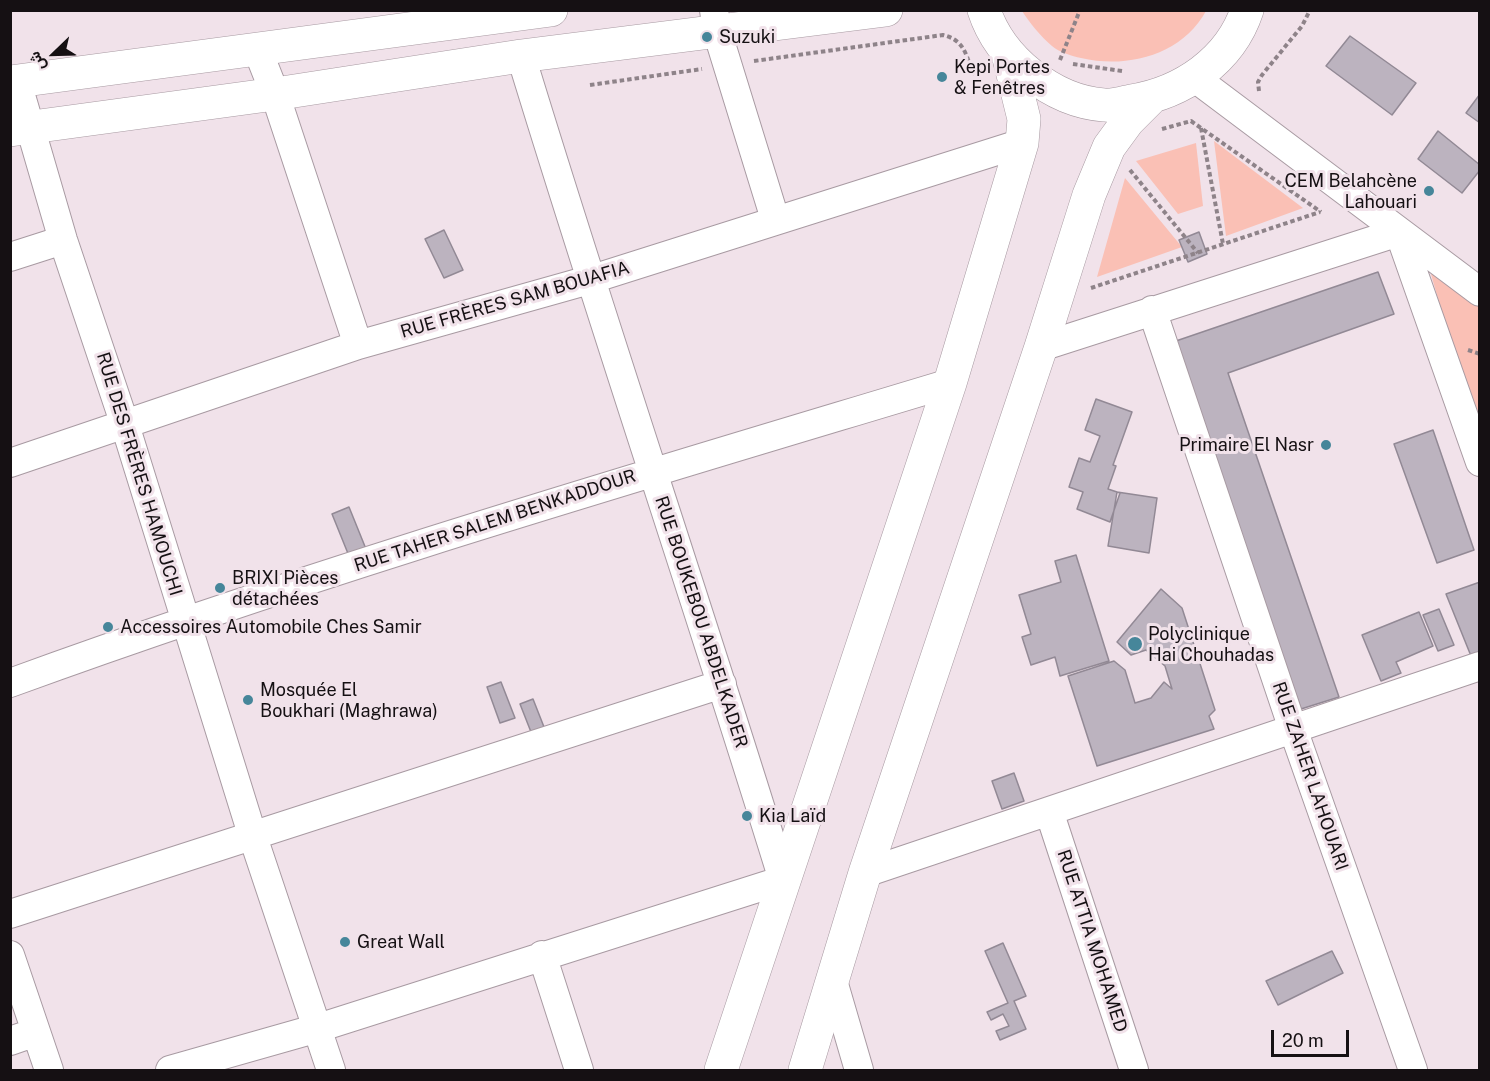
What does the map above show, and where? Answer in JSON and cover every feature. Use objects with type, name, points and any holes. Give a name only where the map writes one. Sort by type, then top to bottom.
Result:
[{"type":"main road","points":[[14,82],[551,10]]},
{"type":"main road","points":[[20,128],[275,94],[521,56],[716,21],[886,10]]},
{"type":"main road","points":[[959,10],[996,34],[1045,86],[1077,99],[1104,105],[1151,98],[1195,78],[1221,55],[1241,28],[1247,10]]},
{"type":"main road","points":[[721,1071],[950,383],[1022,143],[1024,119],[996,34]]},
{"type":"main road","points":[[805,1071],[865,873],[1041,347],[1089,195],[1109,147],[1128,121],[1151,98]]},
{"type":"street","points":[[716,21],[775,219]]},
{"type":"street","points":[[258,51],[275,94],[358,345]]},
{"type":"street","name":"RUE BOUKEBOU ABDELKADER","points":[[521,56],[589,280],[722,684],[783,880]]},
{"type":"street","points":[[1195,78],[1479,292]]},
{"type":"street","name":"RUE DES FRÈRES HAMOUCHI","points":[[14,82],[20,128],[63,240],[125,424],[252,834],[331,1071]]},
{"type":"street","name":"RUE FRÈRES SAM BOUAFIA","points":[[10,463],[358,345],[589,280],[775,219],[1022,143]]},
{"type":"street","points":[[1041,347],[1399,232]]},
{"type":"street","points":[[1399,232],[1479,462]]},
{"type":"street","points":[[10,257],[63,240]]},
{"type":"street","name":"RUE ZAHER LAHOUARI","points":[[1152,310],[1293,729],[1413,1071]]},
{"type":"street","name":"RUE TAHER SALEM BENKADDOUR","points":[[10,683],[184,620],[652,471],[950,383]]},
{"type":"street","points":[[865,873],[1479,666]]},
{"type":"street","points":[[10,914],[722,684]]},
{"type":"street","name":"RUE ATTIA MOHAMED","points":[[1049,811],[1134,1071]]},
{"type":"street","points":[[170,1071],[318,1028],[783,880]]},
{"type":"street","points":[[10,955],[23,1037],[49,1071]]},
{"type":"street","points":[[542,955],[579,1071]]},
{"type":"street","points":[[832,981],[859,1071]]},
{"type":"path","points":[[1060,60],[1080,10]]},
{"type":"path","points":[[1264,100],[1258,82],[1302,26],[1310,10]]},
{"type":"path","points":[[590,85],[943,35],[954,38],[963,45],[976,81],[995,96]]},
{"type":"path","points":[[1053,55],[1060,60],[1115,71],[1132,70]]},
{"type":"path","points":[[1089,288],[1321,212],[1201,127],[1223,244]]},
{"type":"path","points":[[1124,162],[1198,253]]},
{"type":"shaded area","points":[[1022,11],[1206,11],[1196,26],[1168,48],[1134,60],[1099,61],[1058,50],[1040,34]]},
{"type":"shaded area","points":[[1214,141],[1303,208],[1226,236]]},
{"type":"shaded area","points":[[1196,143],[1203,206],[1178,214],[1136,161]]},
{"type":"shaded area","points":[[1125,178],[1182,247],[1097,277]]},
{"type":"shaded area","points":[[1429,267],[1479,303],[1479,426],[1451,345]]},
{"type":"building","points":[[1350,36],[1416,83],[1392,115],[1326,66]]},
{"type":"building","points":[[1480,94],[1480,123],[1466,113]]},
{"type":"building","points":[[1438,131],[1480,165],[1480,170],[1462,193],[1418,159]]},
{"type":"building","points":[[444,230],[463,270],[444,278],[425,239]]},
{"type":"building","points":[[1199,232],[1207,254],[1188,262],[1179,240]]},
{"type":"building","points":[[1378,272],[1394,314],[1228,373],[1339,697],[1301,709],[1173,342]]},
{"type":"building","points":[[1096,399],[1132,412],[1113,465],[1116,466],[1108,489],[1120,493],[1110,522],[1077,509],[1083,492],[1069,487],[1079,458],[1090,462],[1100,436],[1085,430]]},
{"type":"building","points":[[1433,430],[1474,550],[1437,563],[1394,444]]},
{"type":"building","points":[[1117,492],[1157,498],[1149,553],[1108,546]]},
{"type":"building","points":[[349,507],[366,549],[349,556],[332,514]]},
{"type":"building","points":[[1076,555],[1109,661],[1060,676],[1055,657],[1031,665],[1022,637],[1031,634],[1019,595],[1061,582],[1055,561]]},
{"type":"building","points":[[1480,582],[1480,653],[1471,656],[1446,594]]},
{"type":"building","points":[[1161,589],[1182,608],[1215,710],[1209,716],[1214,729],[1097,766],[1068,676],[1114,661],[1125,670],[1135,703],[1151,698],[1164,682],[1172,689],[1165,666],[1146,650],[1131,655],[1117,642]]},
{"type":"building","points":[[1439,609],[1454,645],[1438,651],[1423,615]]},
{"type":"building","points":[[1419,612],[1433,646],[1396,662],[1401,673],[1381,681],[1362,635]]},
{"type":"building","points":[[501,682],[515,718],[500,723],[487,687]]},
{"type":"building","points":[[533,699],[544,727],[531,732],[520,704]]},
{"type":"building","points":[[1014,773],[1024,801],[1002,809],[992,781]]},
{"type":"building","points":[[1003,943],[1026,996],[1014,1001],[1026,1029],[1000,1040],[996,1031],[1009,1026],[1003,1014],[991,1020],[987,1012],[1008,1003],[985,951]]},
{"type":"building","points":[[1332,951],[1343,973],[1278,1005],[1266,981]]},
{"type":"place","name":"Suzuki","points":[[707,37]]},
{"type":"place","name":"Kepi Portes & Fenêtres","points":[[942,77]]},
{"type":"place","name":"CEM Belahcène Lahouari","points":[[1429,191]]},
{"type":"place","name":"Primaire El Nasr","points":[[1326,445]]},
{"type":"place","name":"BRIXI Pièces détachées","points":[[220,588]]},
{"type":"place","name":"Accessoires Automobile Ches Samir","points":[[108,627]]},
{"type":"place","name":"Polyclinique Hai Chouhadas","points":[[1135,644]]},
{"type":"place","name":"Mosquée El Boukhari (Maghrawa)","points":[[248,700]]},
{"type":"place","name":"Kia Laïd","points":[[747,816]]},
{"type":"place","name":"Great Wall","points":[[345,942]]}]
